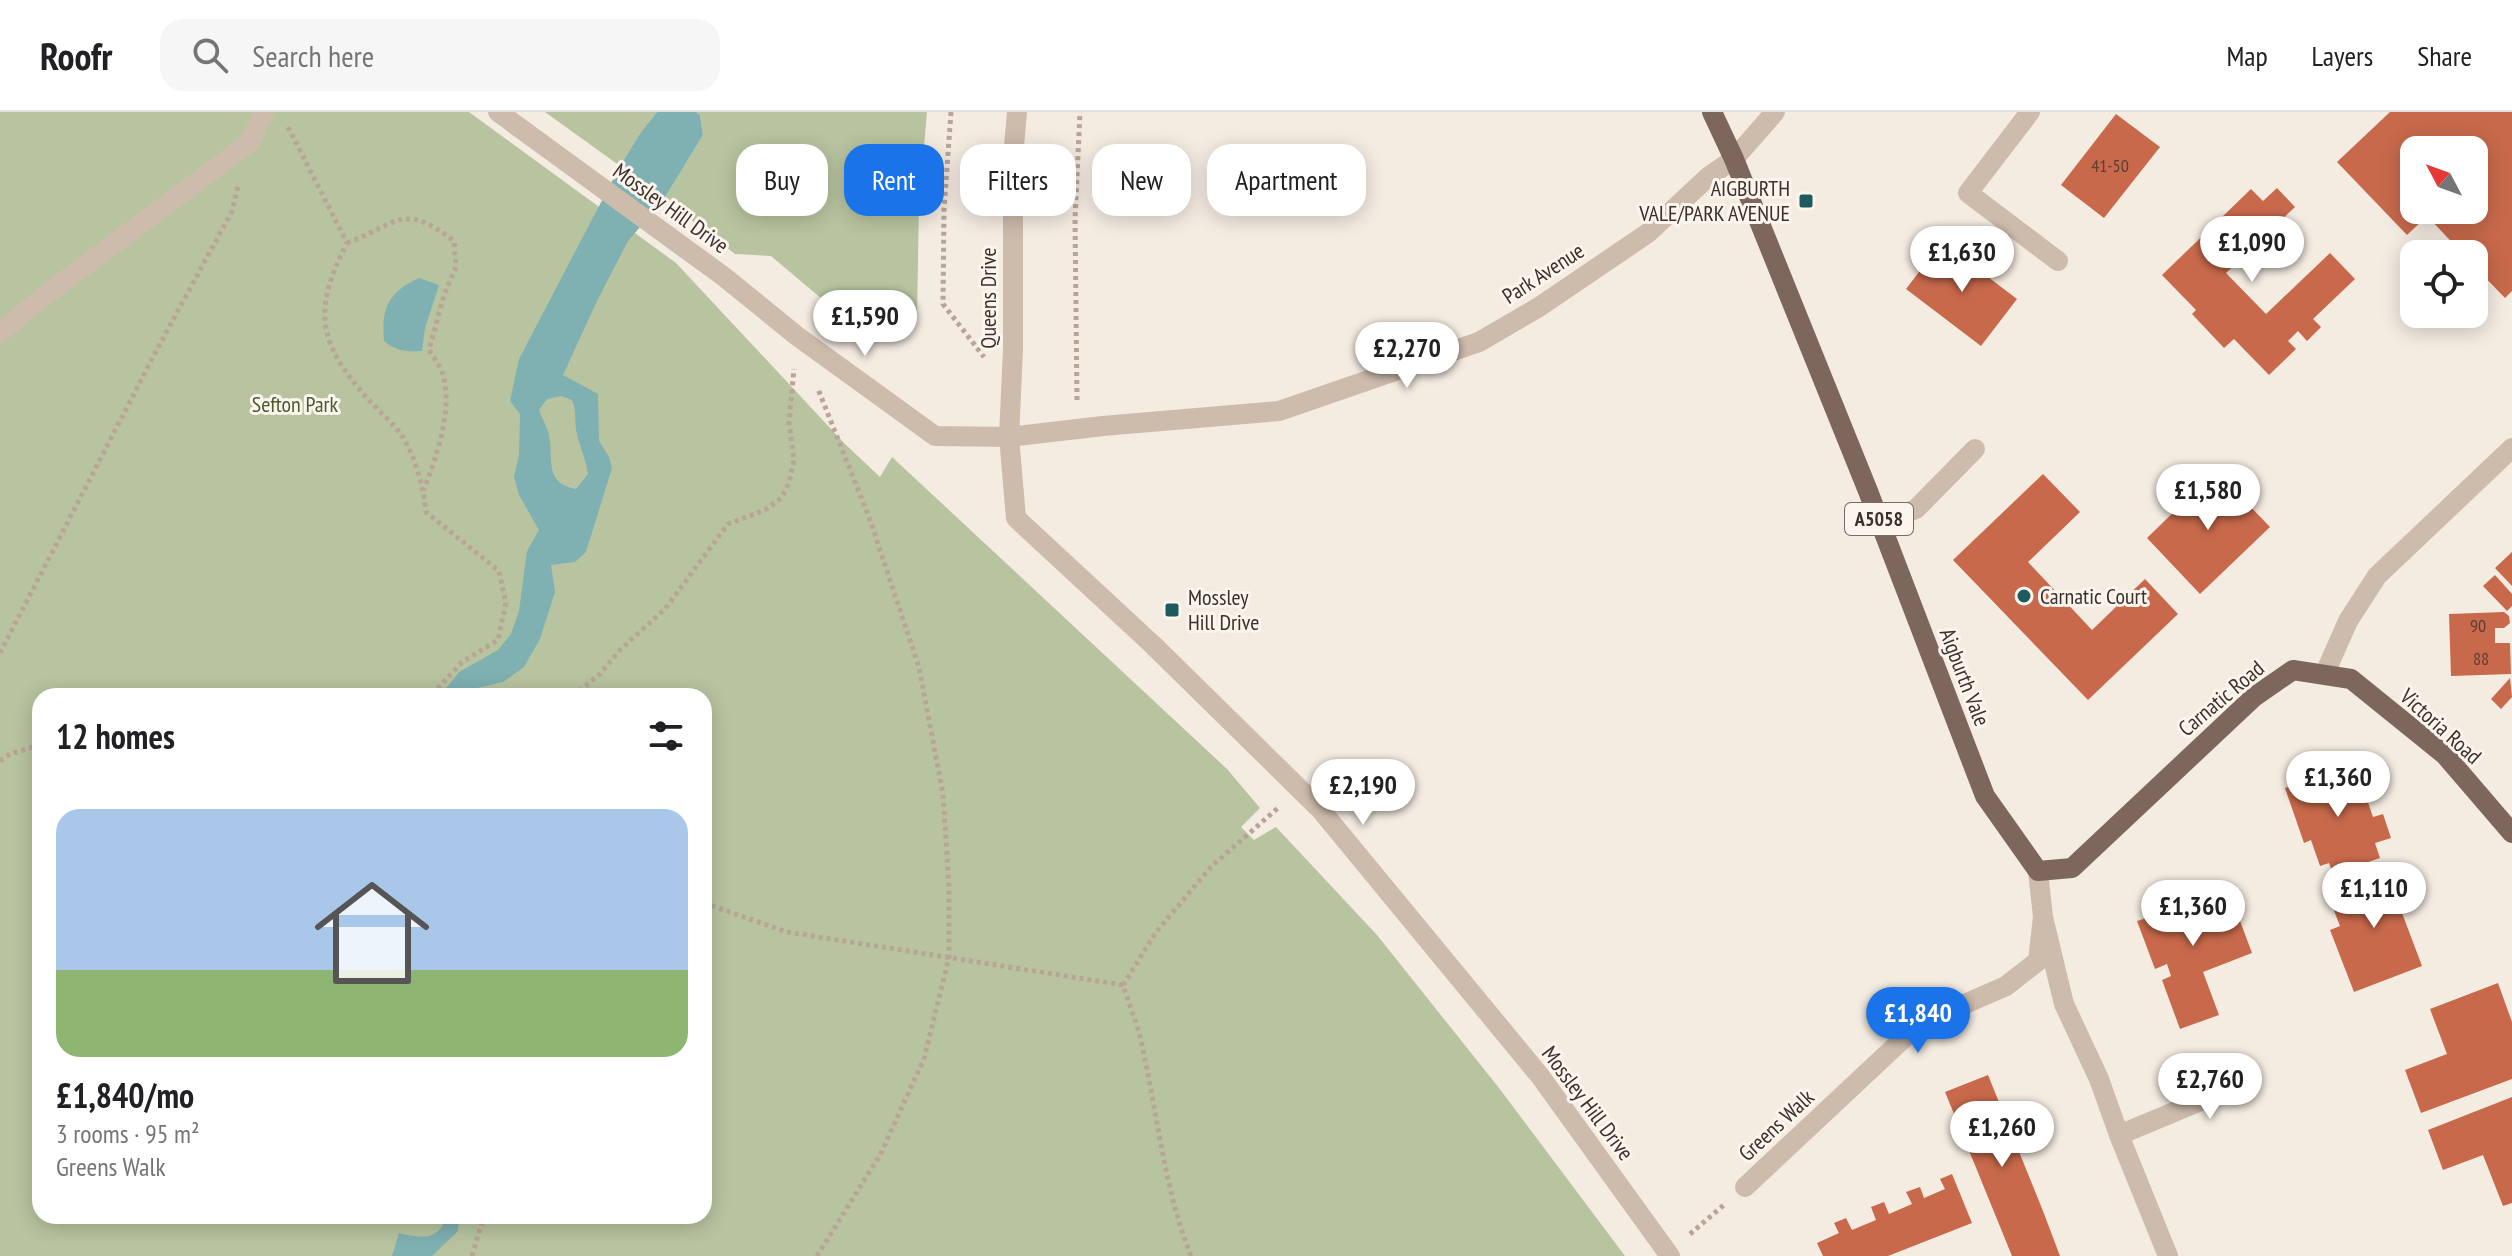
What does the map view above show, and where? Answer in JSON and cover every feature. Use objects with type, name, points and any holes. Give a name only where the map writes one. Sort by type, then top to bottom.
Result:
[{"type":"main road","name":"Aigburth Vale","points":[[1712,112],[1734,159],[1881,523],[1985,796],[2038,871]]},
{"type":"main road","name":"Carnatic Road","points":[[2038,871],[2072,868],[2254,697],[2293,670],[2325,673]]},
{"type":"main road","name":"Victoria Road","points":[[2325,673],[2351,679],[2445,755],[2512,833]]},
{"type":"street","points":[[0,333],[40,299],[249,143],[264,112]]},
{"type":"street","name":"Mossley Hill Drive","points":[[498,112],[935,436],[1009,437],[1016,518],[1153,645],[1320,809],[1540,1076],[1669,1254]]},
{"type":"street","name":"Queens Drive","points":[[1009,437],[1013,158],[1017,112]]},
{"type":"street","name":"Park Avenue","points":[[1009,437],[1279,411],[1479,342],[1539,307],[1648,233],[1708,177],[1734,159],[1775,112]]},
{"type":"street","points":[[2030,112],[1968,193],[2058,261]]},
{"type":"street","points":[[2325,673],[2348,621],[2377,576],[2512,448]]},
{"type":"street","points":[[1881,523],[1916,509],[1975,449]]},
{"type":"street","name":"Aigburth Vale","points":[[2038,871],[2043,917],[2064,1004],[2099,1079],[2168,1256]]},
{"type":"street","name":"Greens Walk","points":[[1745,1187],[1919,1024],[2006,986],[2038,961],[2043,917]]},
{"type":"street","points":[[2119,1135],[2222,1092]]},
{"type":"path","points":[[951,112],[944,209],[943,304],[1011,392]]},
{"type":"path","points":[[1077,429],[1075,219],[1080,112]]},
{"type":"path","points":[[287,125],[347,243]]},
{"type":"path","points":[[0,653],[232,211],[249,143]]},
{"type":"path","points":[[424,490],[446,407],[444,376],[429,350],[444,295],[456,267],[454,241],[439,229],[414,218],[388,222],[347,243],[333,271],[324,309],[329,347],[349,378],[403,437],[424,490],[426,512],[499,571],[506,603],[498,640],[462,662],[438,688]]},
{"type":"path","points":[[583,688],[665,609],[728,524],[765,510],[781,498],[789,483],[794,460],[789,422],[797,336]]},
{"type":"path","points":[[797,336],[869,517],[919,667],[943,794],[949,886],[949,957],[924,1059],[880,1155],[817,1256]]},
{"type":"path","points":[[0,761],[10,754],[32,747]]},
{"type":"path","points":[[1191,1256],[1182,1235],[1152,1103],[1143,1048],[1123,985],[1156,932],[1211,867],[1299,789]]},
{"type":"path","points":[[712,906],[787,932],[1123,985]]},
{"type":"path","points":[[1669,1254],[1745,1187]]},
{"type":"path","points":[[472,1256],[482,1224]]},
{"type":"green space","name":"Sefton Park","points":[[0,112],[469,112],[676,263],[845,444],[880,477],[892,457],[1227,769],[1260,808],[1241,827],[1254,840],[1276,827],[1377,935],[1499,1088],[1625,1256],[0,1256]]},
{"type":"green space","points":[[545,112],[657,112],[620,166]]},
{"type":"green space","points":[[696,112],[927,112],[924,144],[844,144],[844,216],[919,216],[917,315],[887,331],[853,325],[771,256],[735,254],[664,199],[703,135],[700,115]]},
{"type":"water","points":[[657,112],[696,112],[700,115],[703,135],[664,199],[628,241],[563,375],[598,394],[599,441],[612,468],[586,552],[575,562],[551,565],[555,592],[540,639],[524,667],[503,682],[477,688],[446,688],[459,672],[498,650],[511,634],[519,611],[527,551],[539,530],[519,495],[514,477],[519,455],[520,414],[510,401],[519,359],[620,166]],"holes":[[[561,396],[572,400],[577,434],[588,474],[576,489],[566,486],[554,475],[549,435],[539,410],[547,399]]]},
{"type":"water","points":[[419,278],[439,285],[425,328],[422,351],[402,350],[384,341],[386,311],[400,289]]},
{"type":"water","points":[[443,1224],[458,1224],[458,1231],[432,1256],[392,1256],[399,1233],[421,1237],[439,1230]]},
{"type":"building","points":[[2390,112],[2512,112],[2512,291],[2505,298],[2488,280],[2488,240],[2450,240],[2435,224],[2488,224],[2488,136],[2400,136],[2400,224],[2419,224],[2407,235],[2337,162]]},
{"type":"building","points":[[2116,114],[2160,147],[2104,218],[2061,185]]},
{"type":"building","points":[[2277,188],[2295,207],[2226,273],[2266,314],[2330,253],[2355,279],[2313,319],[2321,327],[2307,341],[2298,331],[2288,341],[2296,349],[2269,375],[2234,339],[2224,348],[2192,314],[2196,310],[2162,275],[2251,189],[2263,201]]},
{"type":"building","points":[[1942,242],[2017,299],[1981,346],[1906,289]]},
{"type":"building","points":[[2216,471],[2270,527],[2200,594],[2147,538]]},
{"type":"building","name":"Carnatic Court","points":[[2043,474],[2080,512],[2028,562],[2092,630],[2145,579],[2178,614],[2088,700],[1953,560]]},
{"type":"building","points":[[2512,552],[2512,586],[2495,568]]},
{"type":"building","points":[[2495,575],[2512,594],[2512,606],[2507,611],[2483,586]]},
{"type":"building","points":[[2504,612],[2509,616],[2510,623],[2504,628],[2495,628],[2495,643],[2510,643],[2511,674],[2451,676],[2449,614]]},
{"type":"building","points":[[2510,678],[2512,697],[2501,709],[2491,699]]},
{"type":"building","points":[[2355,764],[2373,817],[2383,814],[2391,838],[2375,843],[2380,858],[2333,874],[2329,863],[2320,866],[2311,840],[2304,843],[2285,788]]},
{"type":"building","points":[[2383,869],[2388,883],[2402,878],[2413,908],[2402,913],[2422,966],[2354,992],[2330,930],[2340,926],[2331,903],[2341,898],[2336,887]]},
{"type":"building","points":[[2227,886],[2252,953],[2203,972],[2219,1015],[2180,1029],[2162,980],[2171,976],[2167,964],[2155,969],[2137,921],[2153,916],[2146,900],[2171,891],[2175,905]]},
{"type":"building","points":[[2498,983],[2512,1022],[2512,1079],[2421,1113],[2405,1070],[2447,1054],[2430,1009]]},
{"type":"building","points":[[1988,1075],[2060,1256],[2012,1256],[1945,1092]]},
{"type":"building","points":[[2512,1097],[2512,1203],[2503,1206],[2483,1155],[2443,1170],[2428,1130]]},
{"type":"building","points":[[1952,1174],[1972,1223],[1888,1256],[1823,1256],[1817,1243],[1839,1233],[1834,1223],[1846,1218],[1852,1230],[1876,1220],[1871,1207],[1884,1202],[1889,1214],[1912,1204],[1906,1192],[1920,1187],[1924,1198],[1945,1189],[1940,1179]]},
{"type":"place","name":"AIGBURTH VALE/PARK AVENUE","points":[[1806,201]]},
{"type":"place","name":"Carnatic Court","points":[[2024,596]]},
{"type":"place","name":"Mossley Hill Drive","points":[[1172,610]]}]
